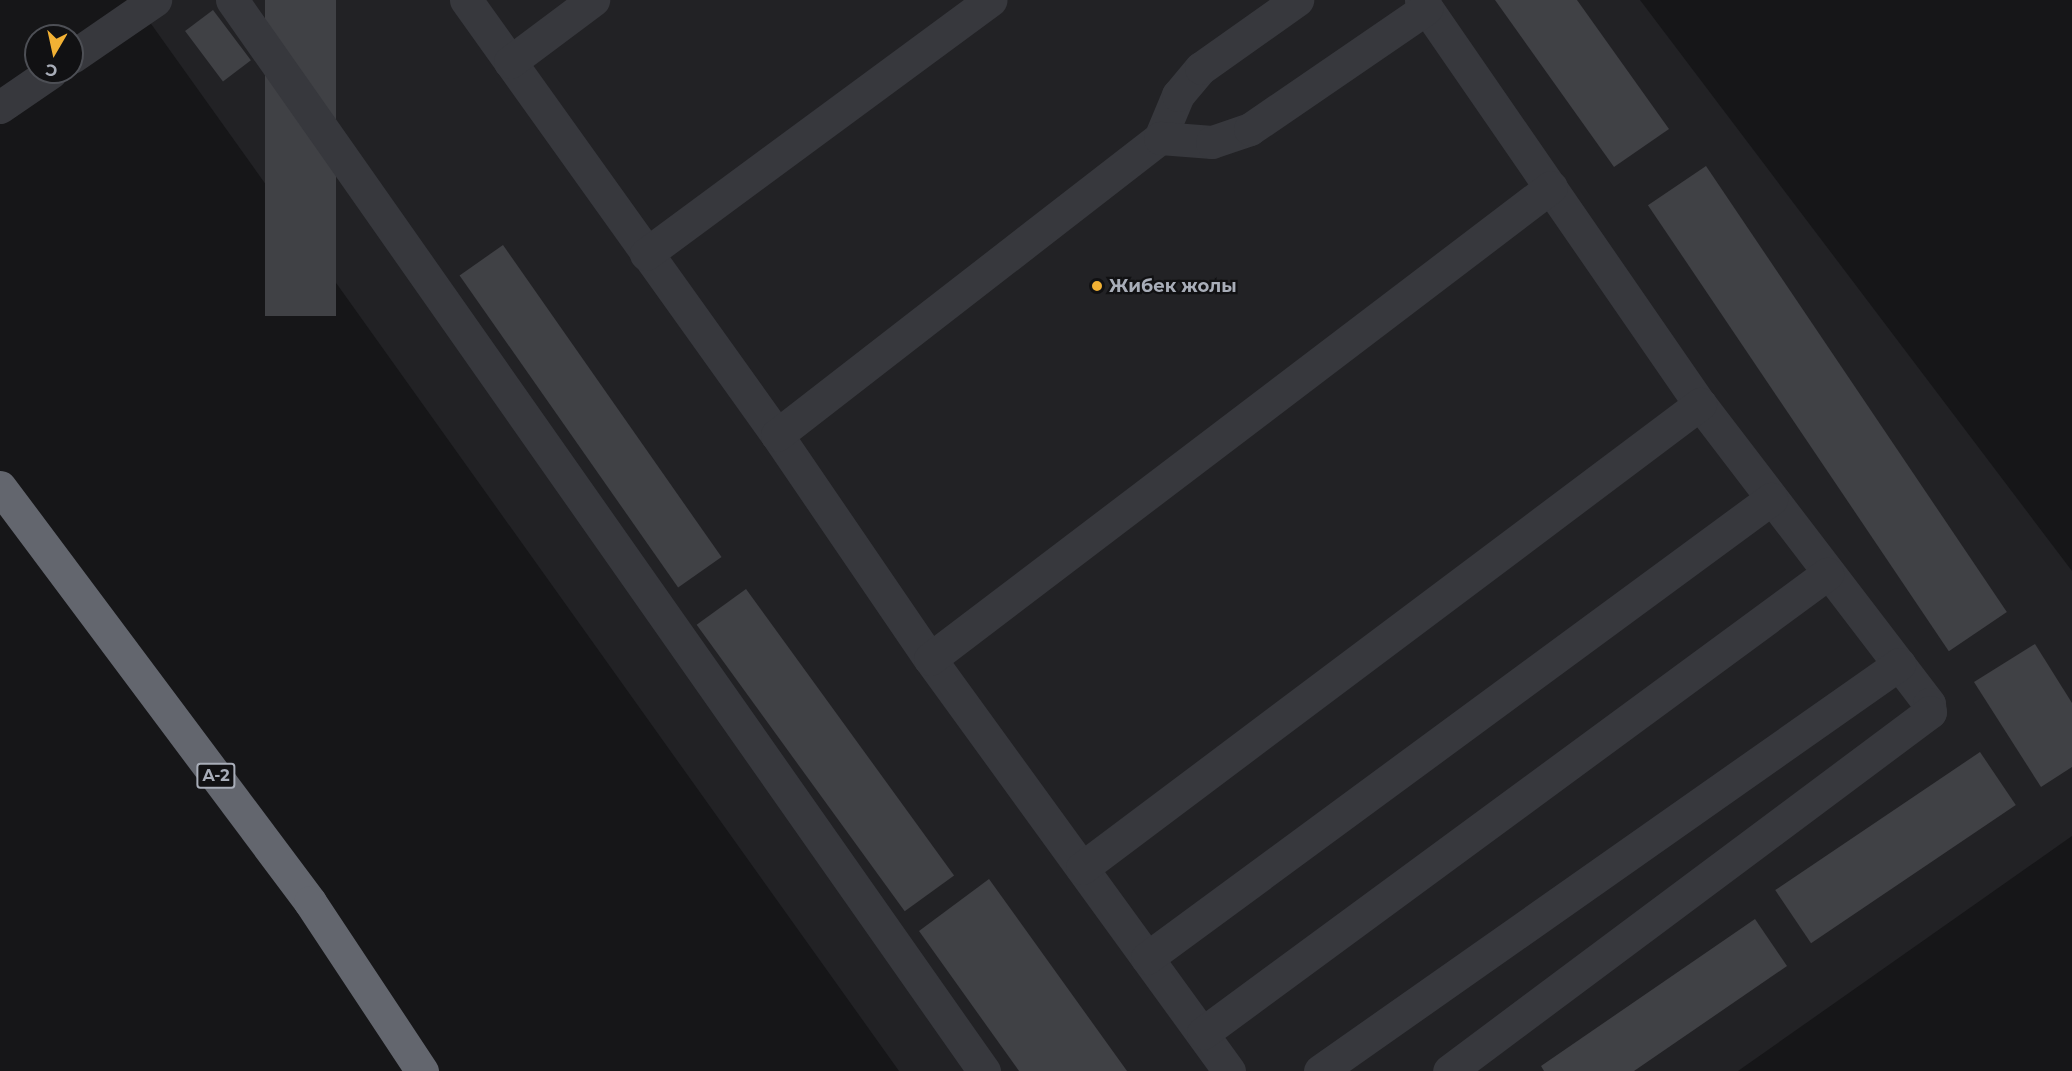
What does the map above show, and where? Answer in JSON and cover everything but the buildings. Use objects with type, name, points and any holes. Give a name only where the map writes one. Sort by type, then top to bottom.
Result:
[{"type":"highway","name":"A-2","points":[[0,487],[310,902],[422,1071]]},
{"type":"lane","points":[[84,49],[155,0]]},
{"type":"lane","points":[[232,0],[984,1071]]},
{"type":"lane","points":[[466,0],[646,255],[777,435],[930,659],[1203,1033],[1228,1071]]},
{"type":"lane","points":[[510,62],[593,0]]},
{"type":"lane","points":[[646,255],[990,0]]},
{"type":"lane","points":[[777,435],[1160,138],[1178,95],[1202,68],[1296,0]]},
{"type":"lane","points":[[1160,138],[1212,142],[1250,129],[1424,4],[1700,404],[1827,574],[1929,704],[1926,718],[1449,1071]]},
{"type":"lane","points":[[0,107],[34,84]]},
{"type":"lane","points":[[930,659],[1551,187]]},
{"type":"lane","points":[[1082,868],[1700,404]]},
{"type":"lane","points":[[1147,958],[1771,499]]},
{"type":"lane","points":[[1203,1033],[1827,574]]},
{"type":"lane","points":[[1320,1071],[1899,664]]},
{"type":"shaded area","name":"Жибек жолы","points":[[134,0],[1640,0],[2072,571],[2072,836],[1738,1071],[899,1071]]},
{"type":"place","name":"Жибек жолы","points":[[1097,286]]}]
